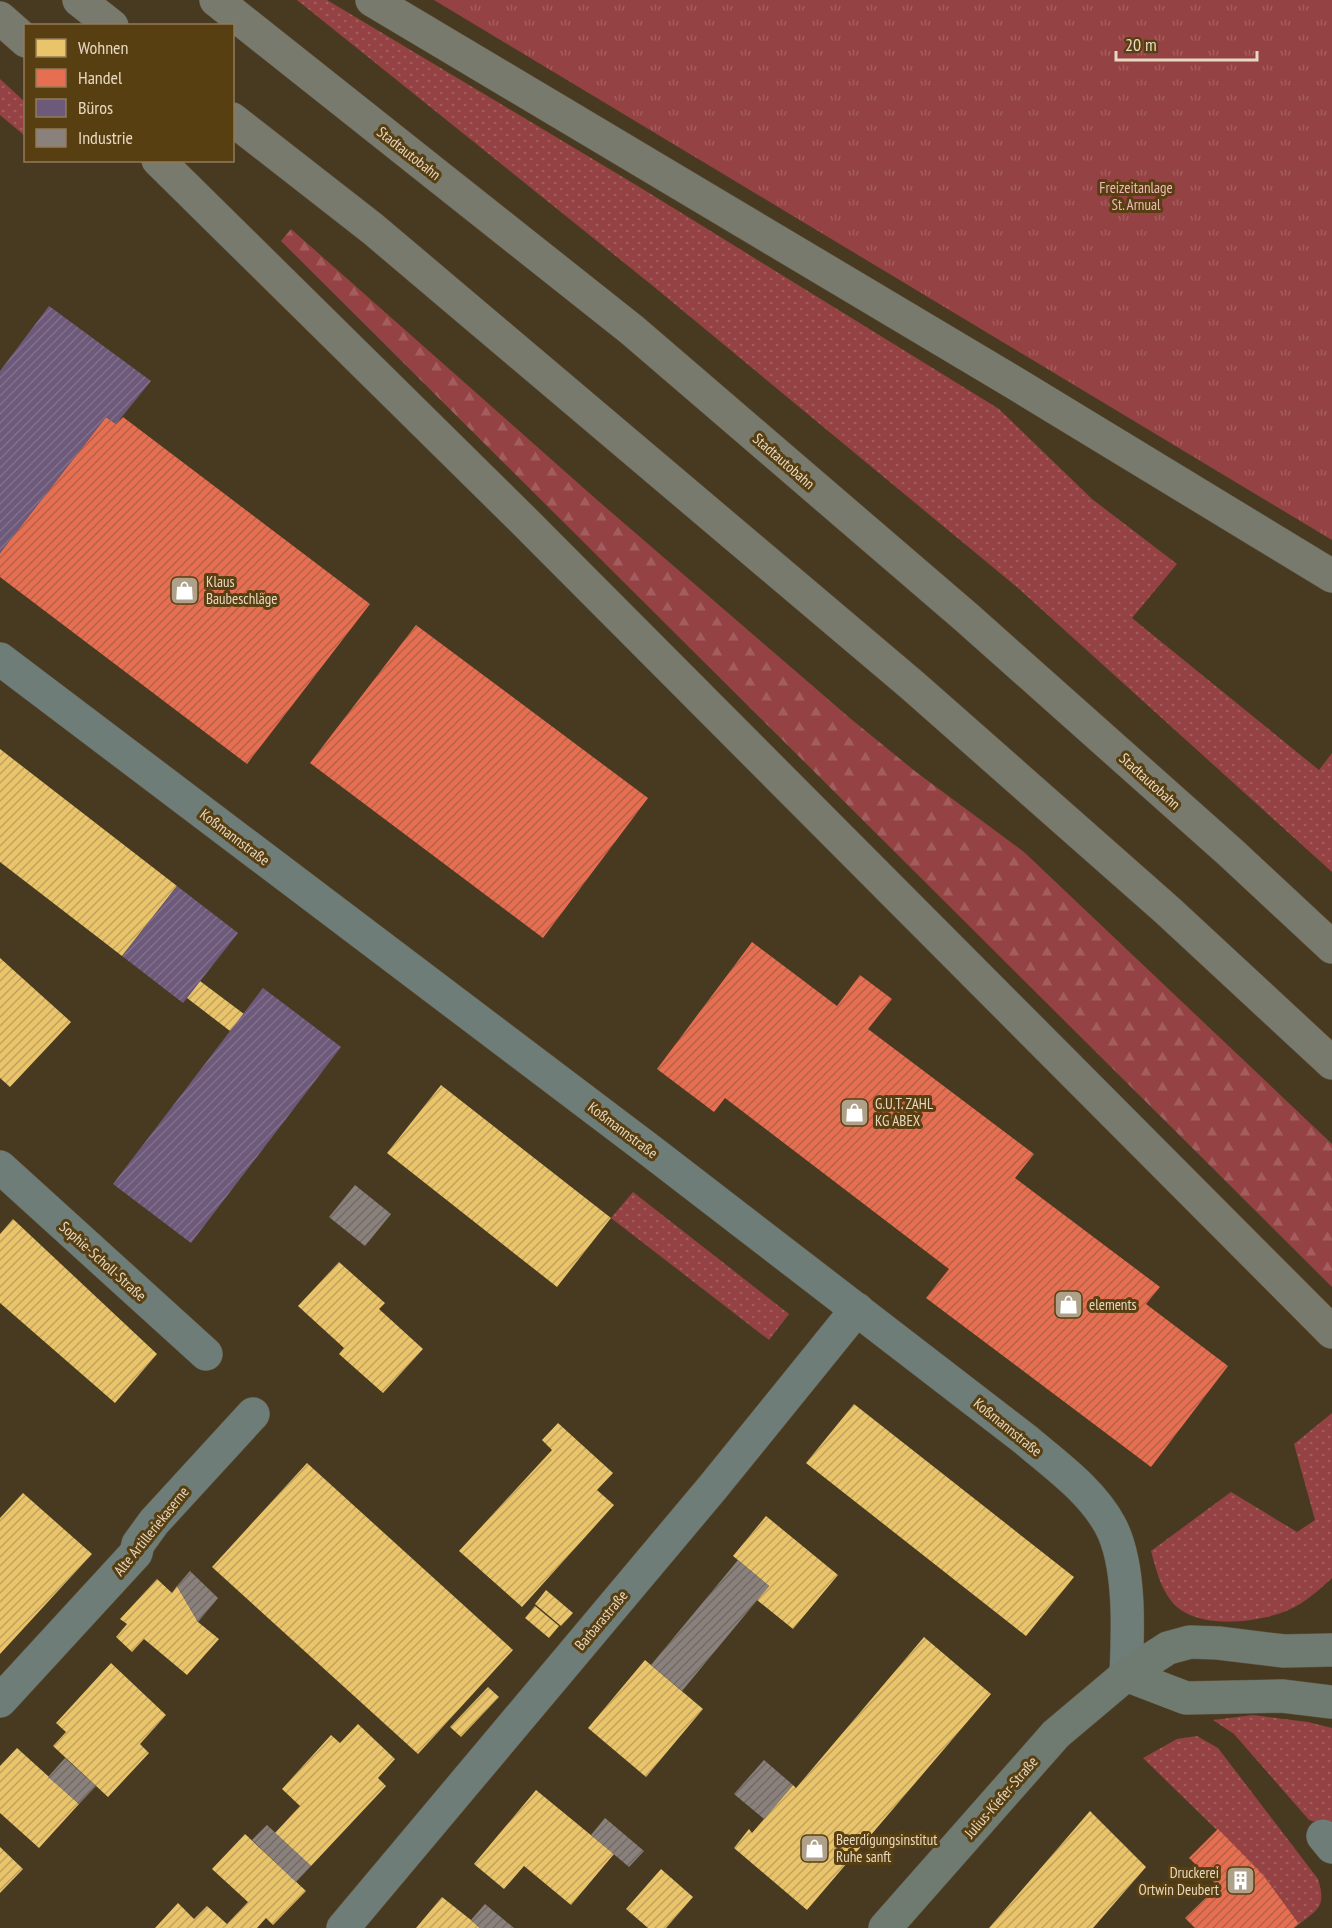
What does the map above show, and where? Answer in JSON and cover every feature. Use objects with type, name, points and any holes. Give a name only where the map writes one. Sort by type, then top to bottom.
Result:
[{"type":"highway","points":[[79,0],[109,24]]},
{"type":"highway","name":"Stadtautobahn","points":[[216,0],[632,330],[974,625],[1230,852],[1332,947]]},
{"type":"highway","points":[[372,0],[1013,382],[1332,576]]},
{"type":"highway","points":[[0,18],[24,39]]},
{"type":"highway","points":[[234,121],[373,229],[912,685],[1167,910],[1332,1063]]},
{"type":"highway","points":[[160,162],[505,503],[1332,1332]]},
{"type":"main road","name":"Julius-Kiefer-Straße","points":[[885,1928],[1050,1740],[1126,1675],[1168,1648],[1190,1642],[1284,1651],[1332,1650]]},
{"type":"main road","points":[[1126,1675],[1186,1698],[1282,1696],[1332,1702]]},
{"type":"street","name":"Koßmannstraße","points":[[0,659],[857,1309],[1026,1440],[1088,1495],[1110,1525],[1121,1559],[1128,1626],[1126,1675]]},
{"type":"street","name":"Sophie-Scholl-Straße","points":[[0,1167],[206,1354]]},
{"type":"street","name":"Barbarastraße","points":[[343,1928],[713,1487],[857,1309]]},
{"type":"street","name":"Alte Artilleriekaserne","points":[[0,1701],[136,1552],[138,1544],[154,1522],[253,1414]]},
{"type":"green space","points":[[297,0],[327,0],[641,188],[999,409],[1092,499],[1177,564],[1132,618],[1319,770],[1332,753],[1332,872],[1018,588],[653,286]]},
{"type":"green space","name":"Freizeitanlage St. Arnual","points":[[434,0],[1332,0],[1332,540]]},
{"type":"green space","points":[[0,79],[24,101],[24,135],[0,115]]},
{"type":"green space","points":[[291,229],[596,499],[851,719],[916,772],[1024,852],[1332,1144],[1332,1287],[281,241]]},
{"type":"green space","points":[[633,1192],[789,1314],[769,1340],[611,1218]]},
{"type":"green space","points":[[1332,1413],[1332,1578],[1300,1604],[1266,1617],[1222,1622],[1194,1617],[1182,1611],[1164,1590],[1151,1551],[1231,1492],[1297,1532],[1315,1520],[1294,1444]]},
{"type":"green space","points":[[1253,1715],[1308,1722],[1332,1728],[1332,1827],[1309,1820],[1234,1734],[1213,1720]]},
{"type":"green space","points":[[1197,1736],[1218,1748],[1318,1879],[1321,1895],[1319,1906],[1299,1924],[1264,1876],[1143,1758],[1177,1739]]},
{"type":"building: Wohnen","points":[[0,749],[177,886],[122,956],[0,862]]},
{"type":"building: Wohnen","points":[[0,958],[71,1022],[10,1087],[0,1078]]},
{"type":"building: Wohnen","points":[[200,981],[244,1014],[230,1031],[187,998]]},
{"type":"building: Wohnen","points":[[441,1085],[611,1218],[557,1287],[387,1153]]},
{"type":"building: Wohnen","points":[[13,1219],[157,1354],[115,1403],[0,1303],[0,1234]]},
{"type":"building: Wohnen","points":[[339,1262],[385,1303],[379,1309],[423,1349],[383,1393],[339,1354],[344,1348],[298,1306]]},
{"type":"building: Wohnen","points":[[854,1404],[1074,1577],[1026,1636],[806,1463]]},
{"type":"building: Wohnen","points":[[558,1423],[613,1473],[597,1490],[614,1505],[522,1607],[459,1551],[552,1450],[542,1440]]},
{"type":"building: Wohnen","points":[[307,1463],[513,1650],[418,1754],[212,1567]]},
{"type":"building: Wohnen","points":[[23,1493],[92,1554],[0,1654],[0,1518]]},
{"type":"building: Wohnen","points":[[766,1516],[838,1575],[793,1629],[757,1600],[769,1586],[733,1556]]},
{"type":"building: Wohnen","points":[[157,1579],[172,1593],[177,1586],[198,1622],[219,1639],[187,1675],[144,1639],[132,1652],[116,1637],[127,1624],[120,1619]]},
{"type":"building: Wohnen","points":[[546,1590],[573,1613],[561,1626],[535,1604]]},
{"type":"building: Wohnen","points":[[535,1606],[559,1626],[549,1638],[525,1618]]},
{"type":"building: Wohnen","points":[[924,1637],[991,1694],[807,1910],[734,1848],[749,1829],[752,1833],[793,1785],[796,1788]]},
{"type":"building: Wohnen","points":[[645,1660],[703,1709],[646,1777],[588,1728]]},
{"type":"building: Wohnen","points":[[111,1663],[166,1715],[140,1744],[149,1753],[108,1797],[53,1746],[66,1732],[56,1723]]},
{"type":"building: Wohnen","points":[[488,1687],[499,1697],[461,1737],[450,1727]]},
{"type":"building: Wohnen","points":[[358,1724],[395,1759],[378,1778],[386,1786],[311,1866],[275,1833],[300,1806],[282,1789],[331,1735],[340,1743]]},
{"type":"building: Wohnen","points":[[17,1748],[79,1804],[39,1848],[0,1813],[0,1766]]},
{"type":"building: Wohnen","points":[[536,1790],[614,1854],[571,1905],[524,1866],[504,1889],[474,1864]]},
{"type":"building: Wohnen","points":[[1090,1811],[1146,1867],[1093,1928],[989,1928]]},
{"type":"building: Wohnen","points":[[245,1834],[306,1891],[273,1925],[266,1918],[257,1928],[155,1928],[178,1903],[194,1919],[207,1906],[227,1924],[248,1902],[212,1869]]},
{"type":"building: Wohnen","points":[[0,1847],[23,1869],[0,1893]]},
{"type":"building: Wohnen","points":[[661,1869],[693,1897],[666,1928],[648,1928],[626,1909]]},
{"type":"building: Wohnen","points":[[442,1897],[471,1920],[480,1928],[416,1928]]},
{"type":"building: Handel","name":"Klaus Baubeschläge","points":[[106,417],[116,424],[123,417],[370,604],[247,764],[0,577],[0,553]]},
{"type":"building: Handel","points":[[416,625],[648,798],[543,938],[310,763]]},
{"type":"building: Handel","points":[[752,942],[837,1006],[860,975],[892,999],[868,1029],[1034,1154],[1015,1178],[1160,1287],[1146,1304],[1228,1366],[1151,1467],[926,1298],[949,1269],[725,1098],[714,1112],[657,1069]]},
{"type":"building: Handel","name":"Druckerei Ortwin Deubert","points":[[1218,1829],[1264,1876],[1299,1924],[1294,1928],[1195,1928],[1185,1918],[1218,1886],[1189,1858]]},
{"type":"building: Büros","points":[[49,306],[151,381],[116,424],[106,417],[0,553],[0,371]]},
{"type":"building: Büros","points":[[177,886],[238,933],[183,1003],[122,956]]},
{"type":"building: Büros","points":[[263,988],[341,1047],[191,1243],[113,1184]]},
{"type":"building: Industrie","points":[[355,1185],[391,1214],[365,1246],[329,1217]]},
{"type":"building: Industrie","points":[[738,1560],[769,1586],[682,1691],[651,1665]]},
{"type":"building: Industrie","points":[[190,1571],[218,1598],[198,1622],[177,1586]]},
{"type":"building: Industrie","points":[[65,1758],[96,1786],[79,1804],[48,1777]]},
{"type":"building: Industrie","points":[[764,1760],[793,1785],[764,1819],[734,1794]]},
{"type":"building: Industrie","points":[[605,1818],[644,1851],[629,1867],[591,1835]]},
{"type":"building: Industrie","points":[[267,1825],[311,1866],[296,1882],[252,1840]]},
{"type":"building: Industrie","points":[[485,1904],[514,1928],[480,1928],[471,1920]]},
{"type":"place","name":"Klaus Baubeschläge","points":[[185,590]]},
{"type":"place","name":"G.U.T. ZAHL KG ABEX","points":[[854,1112]]},
{"type":"place","name":"elements","points":[[1068,1304]]},
{"type":"place","name":"Beerdigungsinstitut Ruhe sanft","points":[[815,1848]]},
{"type":"place","name":"Druckerei Ortwin Deubert","points":[[1240,1881]]}]
